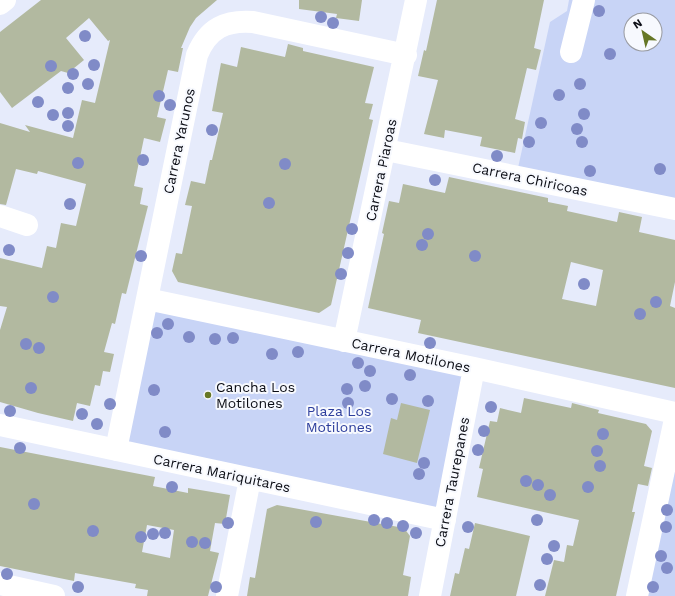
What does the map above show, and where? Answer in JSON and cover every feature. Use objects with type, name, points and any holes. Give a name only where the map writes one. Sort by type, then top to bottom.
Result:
[{"type":"street","points":[[0,4],[5,0]]},
{"type":"street","name":"Carrera Piaroas","points":[[344,341],[386,150],[416,0]]},
{"type":"street","points":[[571,52],[584,0]]},
{"type":"street","name":"Carrera Yarunos","points":[[116,450],[197,55],[205,38],[229,23],[254,22],[406,55]]},
{"type":"street","name":"Carrera Chiricoas","points":[[386,150],[675,209]]},
{"type":"street","points":[[0,216],[27,225]]},
{"type":"street","name":"Carrera Motilones","points":[[147,299],[474,368],[675,413]]},
{"type":"street","name":"Carrera Taurepanes","points":[[430,596],[474,368]]},
{"type":"street","points":[[637,596],[675,419]]},
{"type":"street","name":"Carrera Mariquitares","points":[[0,425],[445,520]]},
{"type":"street","points":[[227,596],[250,479]]},
{"type":"street","points":[[0,584],[54,596]]},
{"type":"green space","points":[[569,0],[675,0],[675,209],[516,177],[550,22],[567,11]]},
{"type":"green space","name":"Plaza Los Motilones","points":[[147,299],[474,368],[445,520],[116,450]]},
{"type":"green space","points":[[675,419],[675,596],[637,596]]},
{"type":"building","points":[[41,0],[217,0],[196,18],[190,27],[181,48],[183,48],[178,72],[168,70],[157,117],[166,119],[160,142],[144,138],[134,186],[143,188],[140,204],[148,206],[126,294],[122,293],[115,324],[112,323],[104,352],[114,354],[110,372],[103,371],[100,386],[95,385],[90,406],[77,403],[73,421],[0,402],[0,330],[7,307],[0,306],[0,258],[42,268],[47,246],[56,248],[61,223],[76,226],[86,184],[38,171],[37,174],[16,169],[6,205],[0,204],[0,123],[30,132],[25,125],[73,138],[82,100],[95,103],[110,40],[108,41],[89,18],[66,38],[84,60],[68,73],[61,71],[12,108],[0,92],[0,32]]},
{"type":"building","points":[[299,0],[362,0],[359,21],[336,18],[337,14],[299,9]]},
{"type":"building","points":[[437,0],[544,0],[534,48],[541,50],[536,70],[527,68],[515,119],[525,122],[522,139],[518,138],[515,153],[480,146],[482,137],[445,130],[444,138],[424,134],[438,80],[418,76],[424,50],[426,51]]},
{"type":"building","points":[[288,44],[303,48],[303,51],[374,67],[365,103],[373,104],[369,119],[373,120],[331,305],[319,313],[178,282],[172,271],[176,253],[182,254],[192,206],[185,205],[191,181],[205,184],[210,160],[212,160],[223,113],[212,111],[221,63],[237,67],[241,47],[285,57]]},
{"type":"building","points":[[449,177],[548,198],[548,202],[568,206],[567,211],[617,222],[619,212],[642,217],[639,232],[675,240],[675,282],[670,306],[675,308],[675,388],[418,333],[421,320],[368,308],[384,234],[382,233],[389,201],[399,203],[403,184],[445,193]],"holes":[[[571,262],[603,270],[596,306],[562,299]]]},
{"type":"building","points":[[524,398],[571,408],[572,403],[599,410],[598,413],[646,424],[652,431],[644,466],[652,468],[648,486],[638,484],[632,512],[635,512],[616,596],[545,596],[554,560],[564,562],[567,545],[573,546],[579,520],[477,497],[483,469],[479,468],[490,421],[497,422],[500,408],[521,413]]},
{"type":"building","points":[[401,403],[430,410],[417,463],[383,454],[391,418],[397,420]]},
{"type":"building","points":[[0,447],[155,477],[153,486],[188,493],[188,488],[230,495],[225,524],[215,523],[210,551],[219,553],[208,596],[147,596],[148,590],[135,588],[136,584],[75,573],[74,581],[0,566]],"holes":[[[147,525],[174,530],[170,558],[142,552]]]},
{"type":"building","points":[[277,505],[404,528],[410,536],[403,575],[411,577],[408,596],[247,596],[250,577],[255,578],[267,509]]},
{"type":"building","points":[[475,523],[530,536],[516,596],[450,596],[455,573],[459,574],[465,548],[469,549]]},
{"type":"place","name":"Cancha Los Motilones","points":[[208,395]]}]
